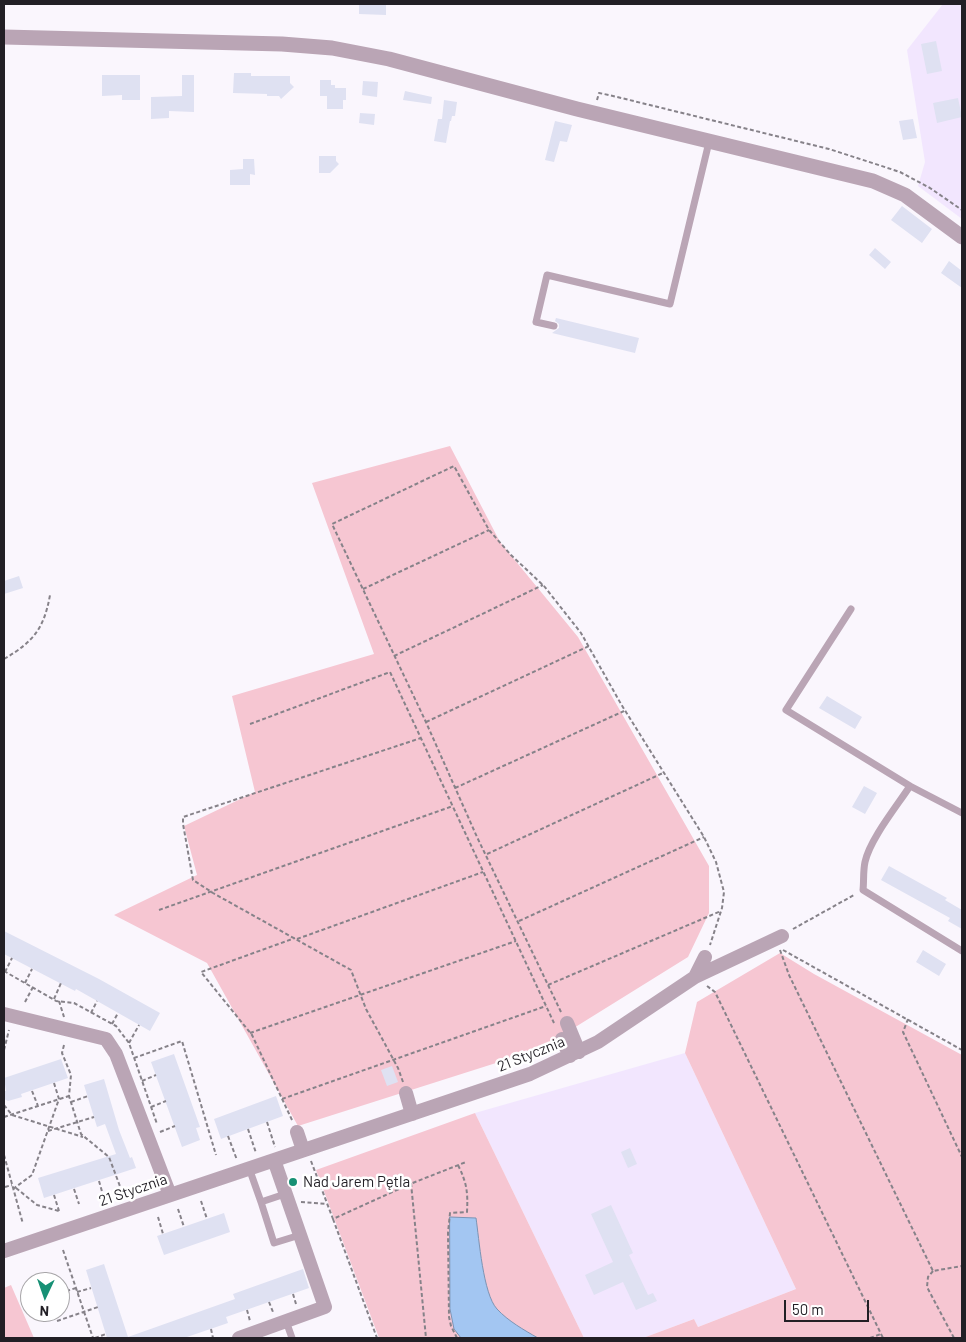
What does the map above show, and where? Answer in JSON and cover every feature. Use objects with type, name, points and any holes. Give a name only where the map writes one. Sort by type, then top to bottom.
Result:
[{"type":"street","points":[[4,37],[282,44],[332,48],[389,59],[577,109],[873,181],[905,195],[962,237]]},
{"type":"street","name":"21 Stycznia","points":[[4,1251],[530,1074],[598,1042],[695,977],[782,936]]},
{"type":"street","points":[[695,977],[705,957]]},
{"type":"street","points":[[4,1014],[106,1039],[118,1060],[170,1195]]},
{"type":"street","points":[[566,1023],[575,1054]]},
{"type":"street","points":[[562,1039],[575,1054]]},
{"type":"street","points":[[406,1093],[412,1114]]},
{"type":"street","points":[[298,1132],[305,1150]]},
{"type":"street","points":[[239,1338],[281,1320],[325,1307],[286,1198],[276,1159]]},
{"type":"lane","points":[[554,326],[536,322],[547,275],[670,304],[709,142]]},
{"type":"lane","points":[[851,609],[786,710],[910,786],[962,813]]},
{"type":"lane","points":[[910,786],[868,853],[865,862],[863,890],[938,938],[962,951]]},
{"type":"lane","points":[[250,1168],[274,1243],[300,1235]]},
{"type":"lane","points":[[261,1202],[286,1198]]},
{"type":"lane","points":[[281,1320],[292,1338]]},
{"type":"path","points":[[566,1023],[332,524],[454,466],[489,530],[511,555],[543,585],[564,610],[589,646],[625,710],[704,838],[716,862],[722,882],[724,900],[722,911],[705,957]]},
{"type":"path","points":[[363,589],[489,530]]},
{"type":"path","points":[[394,656],[543,585]]},
{"type":"path","points":[[4,659],[23,646],[39,630],[47,610],[50,595]]},
{"type":"path","points":[[426,722],[589,646]]},
{"type":"path","points":[[250,724],[390,672],[562,1039]]},
{"type":"path","points":[[456,788],[625,710]]},
{"type":"path","points":[[406,1093],[398,1068],[366,1009],[351,970],[193,880],[183,817],[421,738]]},
{"type":"path","points":[[486,854],[663,773]]},
{"type":"path","points":[[159,910],[453,806]]},
{"type":"path","points":[[518,921],[704,838]]},
{"type":"path","points":[[298,1132],[250,1033],[201,972],[484,871]]},
{"type":"path","points":[[782,936],[863,890]]},
{"type":"path","points":[[548,985],[722,911]]},
{"type":"path","points":[[250,1033],[516,940]]},
{"type":"path","points":[[933,1271],[789,976],[780,948],[962,1050]]},
{"type":"path","points":[[5,972],[12,958]]},
{"type":"path","points":[[25,983],[32,969]]},
{"type":"path","points":[[54,999],[61,984]]},
{"type":"path","points":[[25,1002],[32,987]]},
{"type":"path","points":[[715,992],[883,1338]]},
{"type":"path","points":[[59,1001],[66,1021]]},
{"type":"path","points":[[91,1012],[97,1001]]},
{"type":"path","points":[[282,1099],[546,1006]]},
{"type":"path","points":[[112,1024],[118,1013]]},
{"type":"path","points":[[908,1019],[903,1032],[962,1157]]},
{"type":"path","points":[[129,1043],[140,1025]]},
{"type":"path","points":[[4,1050],[9,1030]]},
{"type":"path","points":[[118,1060],[134,1058],[182,1041],[216,1155]]},
{"type":"path","points":[[64,1045],[62,1053],[71,1075],[70,1102],[83,1137]]},
{"type":"path","points":[[142,1081],[156,1075]]},
{"type":"path","points":[[15,1188],[32,1175],[48,1132],[59,1099],[54,1083]]},
{"type":"path","points":[[32,1091],[38,1106]]},
{"type":"path","points":[[4,1117],[69,1096]]},
{"type":"path","points":[[70,1102],[88,1096]]},
{"type":"path","points":[[151,1107],[166,1102]]},
{"type":"path","points":[[4,1105],[12,1115],[83,1137],[110,1157],[121,1189]]},
{"type":"path","points":[[48,1132],[94,1117]]},
{"type":"path","points":[[267,1122],[276,1159]]},
{"type":"path","points":[[160,1132],[175,1126]]},
{"type":"path","points":[[248,1129],[250,1168]]},
{"type":"path","points":[[228,1136],[250,1168]]},
{"type":"path","points":[[305,1150],[377,1338]]},
{"type":"path","points":[[4,1155],[12,1185],[15,1188],[37,1205],[59,1211],[54,1195]]},
{"type":"path","points":[[333,1219],[411,1183],[466,1162]]},
{"type":"path","points":[[457,1338],[450,1326],[449,1317],[448,1233],[450,1213],[467,1212],[468,1196],[466,1181],[458,1165]]},
{"type":"path","points":[[99,1181],[104,1195]]},
{"type":"path","points":[[411,1183],[426,1338]]},
{"type":"path","points":[[5,1187],[12,1185]]},
{"type":"path","points":[[15,1188],[23,1224]]},
{"type":"path","points":[[74,1189],[79,1204]]},
{"type":"path","points":[[286,1198],[326,1204]]},
{"type":"path","points":[[201,1201],[207,1219]]},
{"type":"path","points":[[178,1209],[184,1227]]},
{"type":"path","points":[[158,1217],[163,1234]]},
{"type":"path","points":[[63,1250],[94,1338],[106,1334]]},
{"type":"path","points":[[954,1338],[927,1287],[928,1277],[933,1271],[961,1266],[962,1270]]},
{"type":"path","points":[[70,1290],[76,1288]]},
{"type":"path","points":[[77,1292],[92,1288]]},
{"type":"path","points":[[293,1294],[297,1307],[303,1301]]},
{"type":"path","points":[[269,1302],[281,1320]]},
{"type":"path","points":[[70,1317],[98,1307]]},
{"type":"path","points":[[247,1310],[253,1328]]},
{"type":"path","points":[[211,1329],[213,1338]]},
{"type":"path","points":[[870,1338],[881,1334]]},
{"type":"shaded area","points":[[943,4],[962,4],[962,219],[918,186],[925,162],[907,50]]},
{"type":"shaded area","points":[[450,446],[500,542],[578,637],[709,866],[709,913],[688,957],[540,1049],[298,1126],[207,963],[114,915],[197,875],[184,826],[255,792],[232,696],[374,654],[312,483]]},
{"type":"shaded area","points":[[780,953],[814,974],[962,1055],[962,1338],[643,1338],[694,1319],[698,1327],[796,1289],[685,1053],[697,1002]]},
{"type":"shaded area","points":[[685,1053],[796,1289],[698,1327],[694,1319],[643,1338],[584,1338],[475,1113]]},
{"type":"shaded area","points":[[475,1113],[584,1338],[379,1338],[316,1170]]},
{"type":"shaded area","points":[[11,1285],[20,1306],[20,1322],[27,1322],[34,1338],[4,1338],[4,1288]]},
{"type":"water","points":[[450,1217],[476,1218],[482,1265],[492,1302],[497,1309],[516,1325],[538,1338],[461,1338],[454,1329],[450,1309]]},
{"type":"building","points":[[359,4],[386,4],[386,15],[359,14]]},
{"type":"building","points":[[936,41],[942,71],[927,74],[921,44]]},
{"type":"building","points":[[234,73],[251,73],[251,76],[290,76],[290,83],[294,87],[281,99],[279,96],[267,96],[267,94],[233,93]]},
{"type":"building","points":[[102,75],[140,75],[140,100],[122,100],[122,95],[102,96]]},
{"type":"building","points":[[182,75],[194,75],[194,112],[169,111],[169,118],[151,119],[151,97],[182,96]]},
{"type":"building","points":[[320,80],[331,80],[331,85],[335,85],[335,88],[346,88],[346,100],[343,100],[343,109],[327,109],[327,96],[320,96]]},
{"type":"building","points":[[363,81],[378,82],[377,97],[362,95]]},
{"type":"building","points":[[405,91],[432,97],[431,104],[403,100]]},
{"type":"building","points":[[958,98],[962,117],[937,123],[933,103]]},
{"type":"building","points":[[444,100],[457,102],[455,116],[452,116],[450,121],[446,143],[434,141],[438,119],[442,119]]},
{"type":"building","points":[[360,113],[375,114],[374,125],[359,123]]},
{"type":"building","points":[[913,119],[917,138],[903,140],[899,121]]},
{"type":"building","points":[[555,121],[572,125],[567,142],[560,141],[554,162],[545,160]]},
{"type":"building","points":[[319,156],[336,156],[336,161],[339,164],[330,173],[319,173]]},
{"type":"building","points":[[243,159],[254,159],[255,175],[250,174],[250,185],[230,185],[230,170],[243,169]]},
{"type":"building","points":[[902,206],[932,229],[922,243],[891,220]]},
{"type":"building","points":[[875,248],[891,262],[885,269],[869,255]]},
{"type":"building","points":[[949,261],[962,271],[962,288],[941,273]]},
{"type":"building","points":[[556,318],[639,338],[635,353],[552,333],[559,328],[559,324],[555,321]]},
{"type":"building","points":[[19,576],[23,588],[4,594],[4,581]]},
{"type":"building","points":[[827,696],[862,717],[855,729],[819,708]]},
{"type":"building","points":[[864,786],[877,793],[865,814],[852,807]]},
{"type":"building","points":[[889,866],[947,898],[945,900],[962,910],[962,929],[948,921],[950,918],[881,880]]},
{"type":"building","points":[[4,931],[99,979],[160,1013],[150,1031],[76,989],[75,991],[4,954]]},
{"type":"building","points":[[923,950],[946,964],[939,976],[916,962]]},
{"type":"building","points":[[174,1054],[200,1127],[196,1128],[200,1140],[182,1147],[151,1062]]},
{"type":"building","points":[[61,1059],[68,1078],[21,1094],[22,1097],[8,1101],[4,1099],[4,1091],[6,1091],[4,1078]]},
{"type":"building","points":[[392,1066],[398,1082],[387,1086],[381,1070]]},
{"type":"building","points":[[104,1079],[119,1130],[136,1168],[44,1198],[38,1178],[116,1154],[105,1124],[97,1127],[84,1085]]},
{"type":"building","points":[[276,1096],[283,1116],[221,1139],[214,1119]]},
{"type":"building","points":[[630,1148],[637,1164],[628,1168],[621,1152]]},
{"type":"building","points":[[611,1205],[633,1253],[629,1255],[648,1295],[653,1293],[657,1301],[636,1310],[623,1282],[594,1295],[585,1275],[613,1262],[591,1214]]},
{"type":"building","points":[[224,1213],[230,1232],[164,1255],[157,1236]]},
{"type":"building","points":[[104,1264],[128,1337],[235,1299],[233,1294],[303,1269],[309,1288],[226,1317],[228,1323],[184,1338],[107,1338],[86,1270]]},
{"type":"place","name":"Nad Jarem Pętla","points":[[293,1182]]}]
